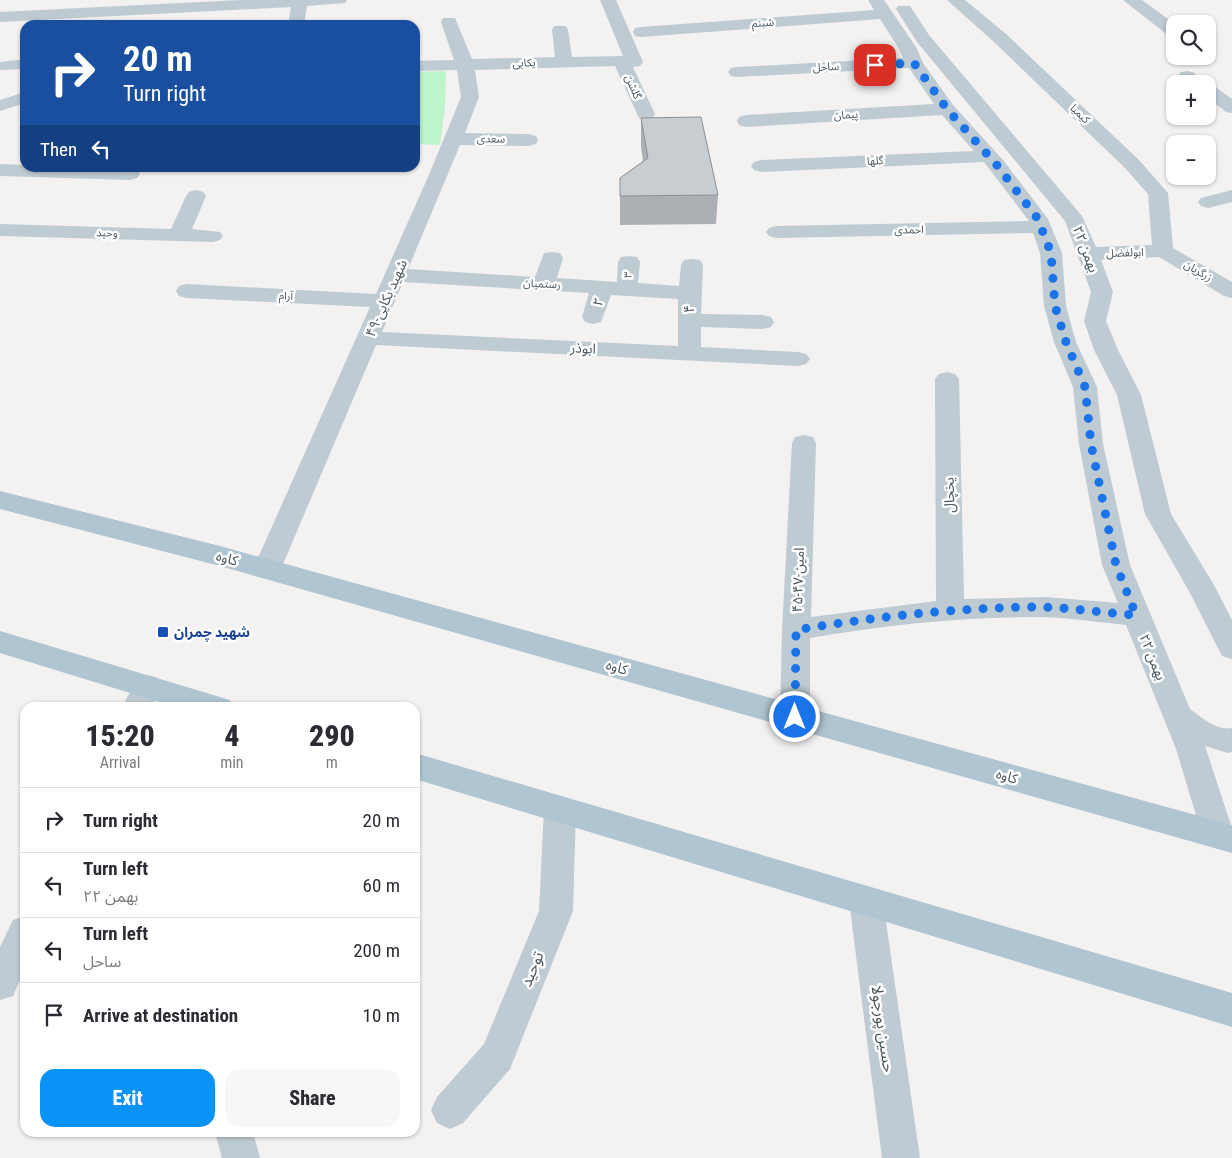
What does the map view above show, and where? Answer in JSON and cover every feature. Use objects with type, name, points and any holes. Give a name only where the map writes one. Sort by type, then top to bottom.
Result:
[{"type":"main road","name":"کاوه","points":[[0,500],[267,569],[1225,837]]},
{"type":"main road","points":[[0,642],[142,697],[177,702]]},
{"type":"main road","points":[[420,767],[1232,1010]]},
{"type":"street","points":[[0,17],[192,7],[239,2],[339,0]]},
{"type":"street","name":"گلشن","points":[[608,0],[646,114]]},
{"type":"street","name":"کیمیا","points":[[954,0],[1000,38],[1132,164],[1158,192],[1163,251]]},
{"type":"street","points":[[1131,0],[1166,25]]},
{"type":"street","points":[[297,20],[300,2]]},
{"type":"street","name":"شبنم","points":[[641,32],[886,4]]},
{"type":"street","name":"۲۲ بهمن","points":[[886,4],[914,63],[947,109],[989,156],[1038,219],[1051,253],[1058,315],[1066,342],[1085,387],[1091,444],[1116,565],[1225,837]]},
{"type":"street","name":"۲۲ بهمن","points":[[886,4],[924,38],[1075,220],[1102,292],[1095,321],[1106,350],[1129,395],[1158,514],[1204,592],[1232,648]]},
{"type":"street","points":[[188,20],[192,7]]},
{"type":"street","name":"۴۹-شهید بکایی","points":[[267,569],[396,275],[470,97],[465,65],[448,22]]},
{"type":"street","points":[[560,30],[564,62]]},
{"type":"street","name":"یکایی","points":[[420,66],[628,61]]},
{"type":"street","name":"ساحل","points":[[737,72],[914,63]]},
{"type":"street","points":[[4,66],[20,64]]},
{"type":"street","points":[[1216,96],[1232,108]]},
{"type":"street","points":[[0,106],[20,99]]},
{"type":"street","name":"پیمان","points":[[746,121],[947,109]]},
{"type":"street","name":"سعدی","points":[[454,138],[529,140]]},
{"type":"street","name":"گلها","points":[[761,166],[989,156]]},
{"type":"street","points":[[0,170],[20,171]]},
{"type":"street","points":[[65,172],[130,174]]},
{"type":"street","points":[[179,235],[196,196]]},
{"type":"street","points":[[1208,202],[1232,196]]},
{"type":"street","name":"احمدی","points":[[776,232],[1041,227]]},
{"type":"street","name":"وحید","points":[[0,230],[213,236]]},
{"type":"street","name":"ابولفضل","points":[[1088,254],[1163,251]]},
{"type":"street","name":"زرگریان","points":[[1163,251],[1227,283]]},
{"type":"street","points":[[544,284],[552,258]]},
{"type":"street","name":"۳","points":[[627,289],[630,262]]},
{"type":"street","name":"۴","points":[[690,353],[689,293],[692,265]]},
{"type":"street","name":"رستمیان","points":[[396,275],[689,293]]},
{"type":"street","name":"۲","points":[[593,317],[602,288]]},
{"type":"street","name":"آرام","points":[[187,291],[384,300]]},
{"type":"street","points":[[689,320],[763,322]]},
{"type":"street","name":"ابوذر","points":[[368,338],[798,359]]},
{"type":"street","name":"یخچال","points":[[947,379],[950,610]]},
{"type":"street","name":"۴۵-۴۷-امین","points":[[795,717],[796,630],[804,443]]},
{"type":"street","points":[[796,630],[854,620],[950,610],[1036,607],[1136,615]]},
{"type":"street","points":[[1178,717],[1201,733],[1228,741],[1232,740]]},
{"type":"street","name":"توحید","points":[[450,1110],[497,1056],[556,911],[560,809]]},
{"type":"street","name":"حسین پورجولا","points":[[866,901],[901,1158]]},
{"type":"street","points":[[0,984],[20,942]]},
{"type":"street","points":[[235,1137],[241,1158]]},
{"type":"green space","points":[[446,71],[445,108],[440,145],[420,144],[420,72]]},
{"type":"building","points":[[701,117],[718,195],[620,196],[620,178],[648,158],[641,118]]},
{"type":"place","name":"شهید چمران","points":[[163,632]]},
{"type":"route","points":[[795,717],[796,630],[854,620],[950,610],[1036,607],[1136,615],[1116,565],[1091,444],[1085,387],[1066,342],[1055,306],[1051,253],[1038,219],[996,164],[947,109],[914,63],[875,65]]}]
